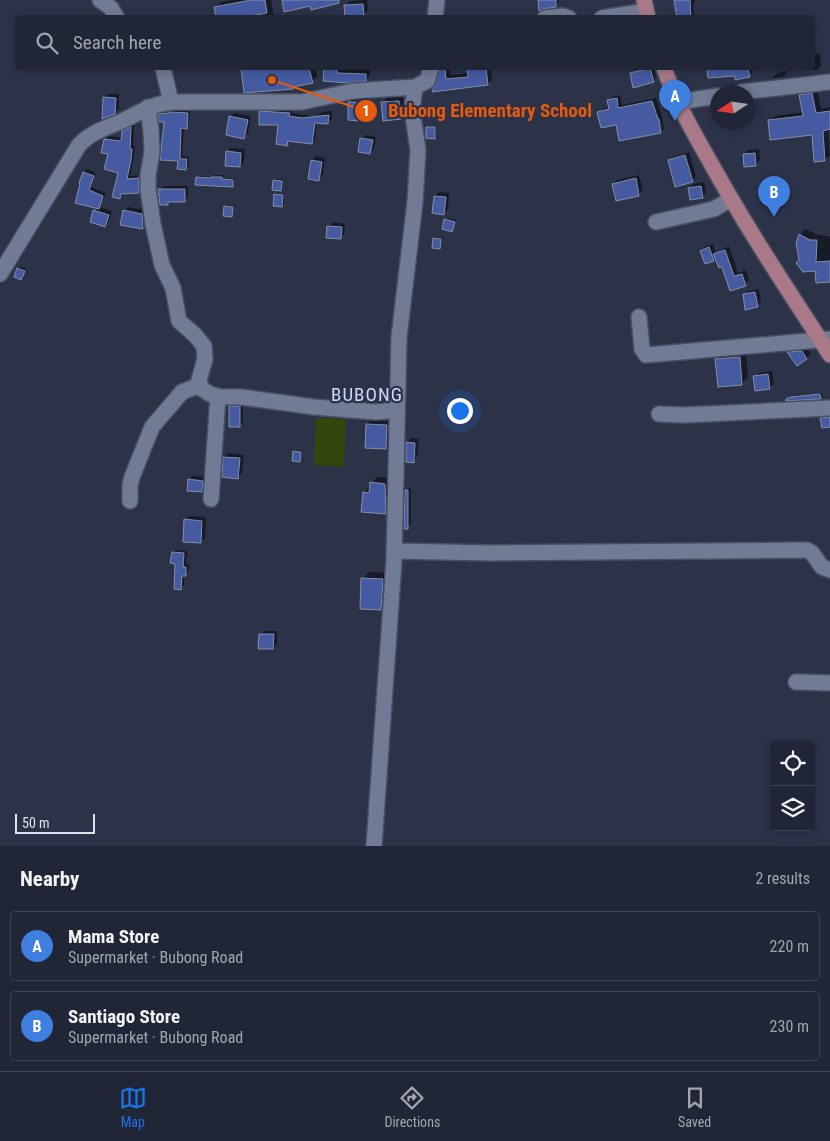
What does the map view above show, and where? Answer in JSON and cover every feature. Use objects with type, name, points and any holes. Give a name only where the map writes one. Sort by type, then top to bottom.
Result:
[{"type":"main road","points":[[665,70],[678,102],[731,200],[825,339],[830,355]]},
{"type":"street","points":[[435,15],[437,0]]},
{"type":"street","points":[[618,15],[646,10]]},
{"type":"street","points":[[164,70],[171,102]]},
{"type":"street","points":[[0,274],[79,145],[93,134],[148,107],[171,102],[302,102],[353,92],[414,87],[428,81],[431,70]]},
{"type":"street","points":[[755,91],[830,82]]},
{"type":"street","points":[[374,846],[394,551],[397,403],[402,303],[415,202],[418,150],[412,110],[414,87]]},
{"type":"street","points":[[678,102],[710,97]]},
{"type":"street","points":[[148,107],[152,152],[148,175],[148,189],[153,224],[162,265],[173,288],[179,321],[204,346],[205,359],[199,380],[200,385],[206,392],[218,396],[241,397],[314,407],[376,412],[387,411],[397,403]]},
{"type":"street","points":[[656,222],[714,209],[731,200]]},
{"type":"street","points":[[639,317],[642,349],[646,355],[825,339]]},
{"type":"street","points":[[130,501],[132,477],[152,427],[182,392],[200,385]]},
{"type":"street","points":[[211,499],[218,396]]},
{"type":"street","points":[[659,414],[684,415],[830,408]]},
{"type":"street","points":[[394,551],[491,554],[807,550],[812,553],[822,567],[830,570]]},
{"type":"street","points":[[796,682],[830,683]]},
{"type":"green space","points":[[316,418],[346,419],[344,467],[314,465]]},
{"type":"building","points":[[251,0],[265,0],[267,13],[256,15],[215,15],[214,7]]},
{"type":"building","points":[[282,0],[339,0],[339,3],[311,10],[310,6],[284,12]]},
{"type":"building","points":[[538,0],[556,0],[556,7],[539,11]]},
{"type":"building","points":[[674,0],[690,0],[691,15],[676,15]]},
{"type":"building","points":[[363,4],[364,15],[345,15],[344,5]]},
{"type":"building","points":[[241,70],[310,70],[313,83],[293,87],[293,89],[244,93]]},
{"type":"building","points":[[324,70],[337,70],[337,73],[366,74],[366,81],[347,83],[323,81]]},
{"type":"building","points":[[439,70],[445,70],[446,79],[468,77],[467,70],[486,70],[488,85],[432,92]]},
{"type":"building","points":[[651,70],[654,82],[633,88],[630,73]]},
{"type":"building","points":[[707,70],[748,70],[750,77],[735,80],[735,76],[708,78]]},
{"type":"building","points":[[812,93],[816,113],[830,111],[830,129],[823,131],[825,161],[814,162],[812,135],[770,140],[768,120],[803,116],[799,95]]},
{"type":"building","points":[[103,97],[116,98],[115,114],[102,119]]},
{"type":"building","points":[[617,98],[618,108],[652,101],[659,119],[661,133],[619,141],[616,125],[601,128],[597,112],[609,109],[607,100]]},
{"type":"building","points":[[399,101],[401,119],[383,121],[381,102]]},
{"type":"building","points":[[348,102],[362,102],[361,121],[348,120]]},
{"type":"building","points":[[259,111],[290,113],[289,116],[302,118],[329,115],[328,124],[315,123],[312,144],[287,141],[288,146],[276,144],[278,125],[259,125]]},
{"type":"building","points":[[169,112],[188,113],[187,129],[181,128],[180,159],[187,159],[186,170],[177,169],[178,161],[160,160],[164,122],[159,122],[158,114]]},
{"type":"building","points":[[229,116],[248,120],[244,139],[226,135]]},
{"type":"building","points":[[131,127],[130,149],[132,149],[127,179],[139,178],[139,193],[121,194],[120,199],[112,197],[118,173],[104,169],[108,154],[101,153],[104,139],[121,141],[122,131]]},
{"type":"building","points":[[426,127],[435,127],[435,139],[426,138]]},
{"type":"building","points":[[360,138],[373,140],[370,154],[358,152]]},
{"type":"building","points":[[226,151],[241,153],[240,167],[225,166]]},
{"type":"building","points":[[755,153],[756,166],[744,167],[743,154]]},
{"type":"building","points":[[685,155],[693,182],[675,187],[668,160]]},
{"type":"building","points":[[311,160],[322,162],[319,181],[308,179]]},
{"type":"building","points":[[83,172],[94,176],[89,190],[103,196],[99,209],[75,203]]},
{"type":"building","points":[[196,177],[222,177],[222,179],[233,180],[233,187],[195,185]]},
{"type":"building","points":[[636,178],[639,196],[616,201],[612,184]]},
{"type":"building","points":[[273,180],[282,181],[281,191],[272,190]]},
{"type":"building","points":[[701,186],[703,198],[690,200],[688,188]]},
{"type":"building","points":[[158,189],[185,189],[185,202],[168,202],[168,205],[160,205]]},
{"type":"building","points":[[274,194],[283,195],[282,207],[273,206]]},
{"type":"building","points":[[434,196],[446,197],[444,215],[432,213]]},
{"type":"building","points":[[224,206],[233,207],[232,217],[223,216]]},
{"type":"building","points":[[93,210],[109,215],[105,227],[90,222]]},
{"type":"building","points":[[123,210],[142,214],[143,229],[120,225]]},
{"type":"building","points":[[444,219],[455,222],[452,232],[442,229]]},
{"type":"building","points":[[327,226],[342,227],[341,239],[326,238]]},
{"type":"building","points":[[799,234],[810,240],[817,240],[816,262],[830,261],[830,282],[816,283],[815,271],[803,272],[796,263],[799,260],[796,243]]},
{"type":"building","points":[[433,238],[441,239],[440,249],[432,248]]},
{"type":"building","points":[[709,247],[714,261],[705,264],[700,251]]},
{"type":"building","points":[[725,250],[734,276],[742,274],[746,286],[730,291],[722,267],[719,268],[713,254]]},
{"type":"building","points":[[17,268],[25,271],[21,280],[14,277]]},
{"type":"building","points":[[755,292],[758,307],[745,310],[743,294]]},
{"type":"building","points":[[802,351],[807,359],[797,366],[787,352]]},
{"type":"building","points":[[740,357],[742,385],[718,387],[715,359]]},
{"type":"building","points":[[768,374],[770,389],[755,391],[753,376]]},
{"type":"building","points":[[820,394],[821,399],[786,401],[786,399],[791,397]]},
{"type":"building","points":[[229,406],[240,406],[240,427],[229,427]]},
{"type":"building","points":[[830,417],[830,427],[822,428],[820,418]]},
{"type":"building","points":[[366,424],[387,425],[386,449],[365,448]]},
{"type":"building","points":[[406,442],[415,443],[414,463],[406,462]]},
{"type":"building","points":[[293,451],[301,452],[300,462],[292,461]]},
{"type":"building","points":[[223,457],[240,458],[238,479],[222,477]]},
{"type":"building","points":[[188,479],[203,481],[202,492],[187,491]]},
{"type":"building","points":[[370,482],[385,484],[386,514],[361,512],[363,492],[369,493]]},
{"type":"building","points":[[405,490],[408,490],[408,529],[404,529]]},
{"type":"building","points":[[184,519],[202,521],[201,543],[183,542]]},
{"type":"building","points":[[172,552],[184,553],[183,567],[186,567],[186,576],[182,576],[181,590],[174,589],[175,564],[170,563]]},
{"type":"building","points":[[361,578],[383,579],[381,610],[360,609]]},
{"type":"building","points":[[259,634],[274,634],[273,649],[258,649]]},
{"type":"place","name":"Bubong Elementary School","points":[[272,80]]},
{"type":"place","name":"Mama Store","points":[[675,121]]},
{"type":"place","name":"Santiago Store","points":[[774,217]]},
{"type":"district","name":"BUBONG","points":[[367,394]]}]
